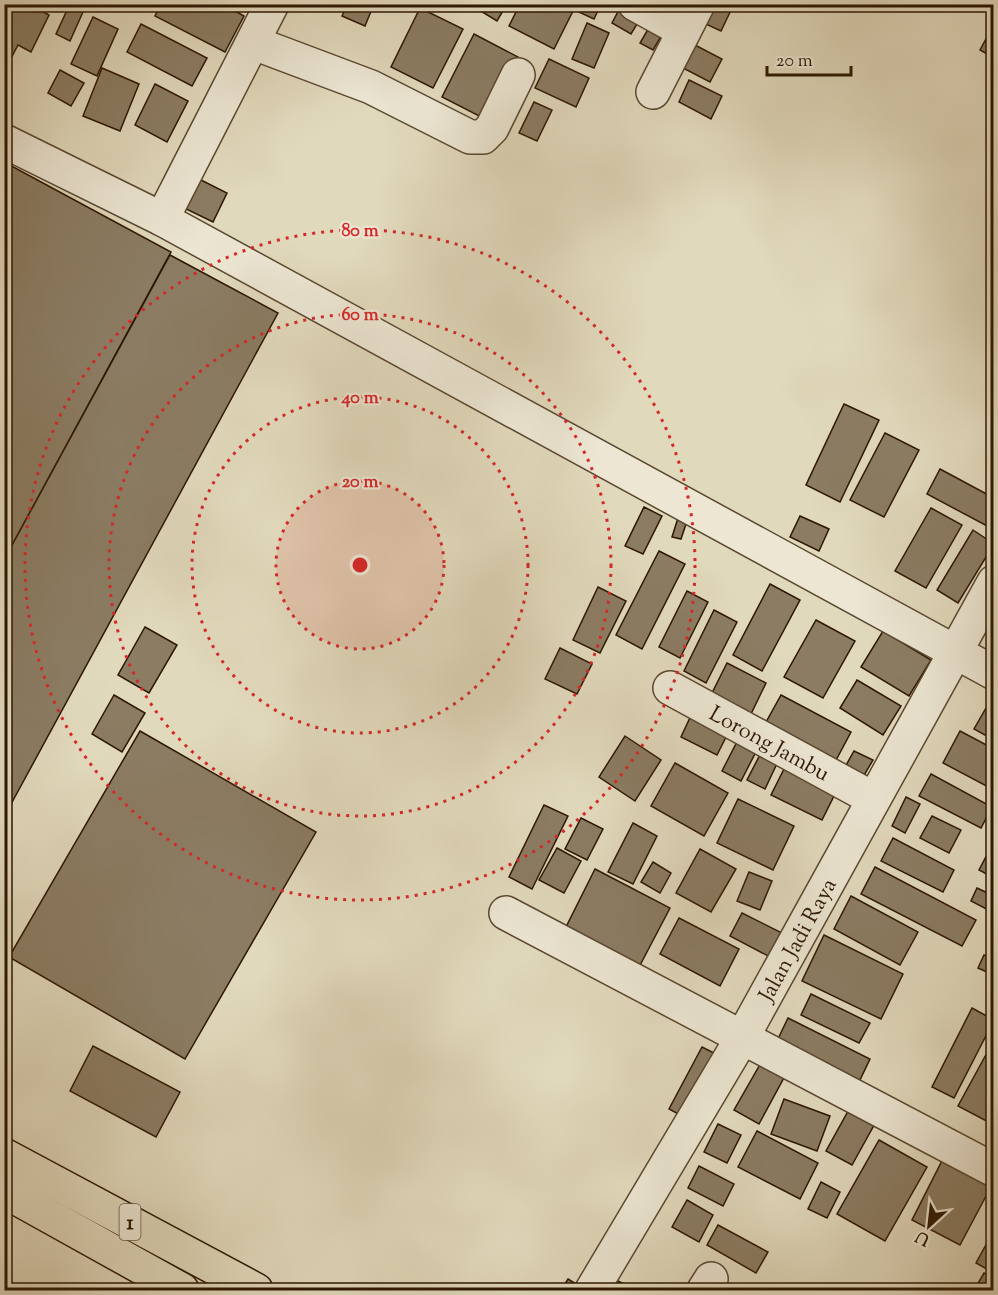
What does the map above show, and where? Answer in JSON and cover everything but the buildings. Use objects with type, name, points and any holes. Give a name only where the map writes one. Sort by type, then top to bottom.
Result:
[{"type":"highway","name":"1","points":[[4,1155],[256,1290]]},
{"type":"highway","name":"1","points":[[4,1191],[167,1287]]},
{"type":"street","points":[[162,219],[255,43],[272,4]]},
{"type":"street","points":[[635,4],[691,18],[653,92]]},
{"type":"street","points":[[255,43],[371,87],[470,137],[483,136],[492,128],[518,75]]},
{"type":"street","points":[[4,141],[162,219],[993,673]]},
{"type":"street","name":"Jalan Jadi Raya","points":[[592,1290],[742,1038],[872,798],[956,653],[993,582]]},
{"type":"street","name":"Lorong Jambu","points":[[670,688],[872,798]]},
{"type":"street","points":[[506,913],[993,1170]]},
{"type":"street","points":[[167,1287],[178,1248]]}]
